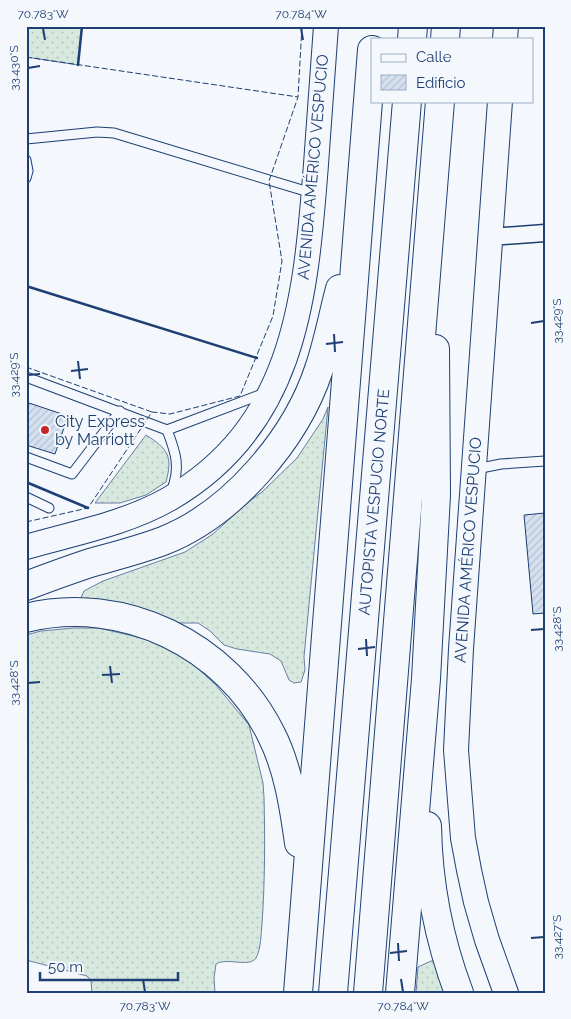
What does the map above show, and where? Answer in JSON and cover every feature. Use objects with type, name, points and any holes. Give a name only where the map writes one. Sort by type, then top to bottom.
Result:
[{"type":"highway","points":[[298,993],[371,62]]},
{"type":"highway","name":"AUTOPISTA VESPUCIO NORTE","points":[[333,993],[407,102]]},
{"type":"highway","name":"AUTOPISTA VESPUCIO NORTE","points":[[368,993],[440,102]]},
{"type":"highway","points":[[400,993],[426,679],[437,466],[432,205]]},
{"type":"highway","points":[[26,586],[165,540],[207,516],[245,485],[262,467],[280,445],[295,421],[319,369],[358,217]]},
{"type":"highway","points":[[26,618],[80,612],[104,614],[147,624],[167,632],[192,646],[238,684],[262,717],[271,734],[284,768],[296,822],[305,895]]},
{"type":"highway","points":[[426,679],[427,834],[432,886],[440,930],[459,993]]},
{"type":"street","name":"AVENIDA AMÉRICO VESPUCIO","points":[[26,547],[127,518],[168,499],[189,486],[226,455],[256,418],[272,391],[284,362],[297,320],[306,268],[314,194],[326,26]]},
{"type":"street","name":"AVENIDA AMÉRICO VESPUCIO","points":[[500,102],[473,469],[457,707],[456,750],[463,838],[476,902],[506,993]]},
{"type":"street","points":[[490,237],[545,233]]},
{"type":"lane","points":[[26,139],[97,132],[114,133],[314,194]]},
{"type":"lane","points":[[26,160],[26,178]]},
{"type":"lane","points":[[26,377],[166,430],[272,391]]},
{"type":"lane","points":[[26,457],[72,474],[120,411]]},
{"type":"lane","points":[[166,430],[176,452],[173,487],[168,499]]},
{"type":"lane","points":[[473,469],[501,464],[545,462]]},
{"type":"lane","points":[[26,497],[49,508]]},
{"type":"shaded area","points":[[26,26],[82,26],[78,65],[26,57]]},
{"type":"shaded area","points":[[328,407],[304,657],[305,670],[301,682],[294,683],[289,680],[281,661],[270,654],[224,645],[210,631],[198,623],[177,623],[128,606],[80,600],[84,591],[103,581],[185,552],[213,534],[262,492],[297,458],[323,419]]},
{"type":"shaded area","points":[[146,435],[164,449],[167,454],[169,466],[166,482],[146,495],[120,503],[95,503]]},
{"type":"shaded area","points":[[99,628],[168,646],[191,662],[216,685],[249,725],[263,783],[264,797],[265,844],[260,941],[258,954],[253,961],[221,962],[216,964],[214,978],[215,993],[92,993],[91,981],[87,976],[26,960],[26,635],[41,631]]},
{"type":"shaded area","points":[[435,961],[454,993],[416,993],[418,967]]},
{"type":"building","name":"City Express by Marriott","points":[[26,402],[68,416],[55,454],[26,445]]},
{"type":"building","points":[[545,513],[545,613],[533,614],[524,515]]},
{"type":"fence","points":[[26,522],[88,508],[152,412],[170,414],[240,396],[273,316],[282,261],[269,181],[298,97],[302,26]]},
{"type":"fence","points":[[26,57],[298,97]]},
{"type":"fence","points":[[26,367],[152,412]]},
{"type":"wall","points":[[78,65],[82,26]]},
{"type":"wall","points":[[26,286],[257,358]]},
{"type":"wall","points":[[26,482],[88,508]]},
{"type":"place","name":"City Express by Marriott","points":[[45,430]]}]
